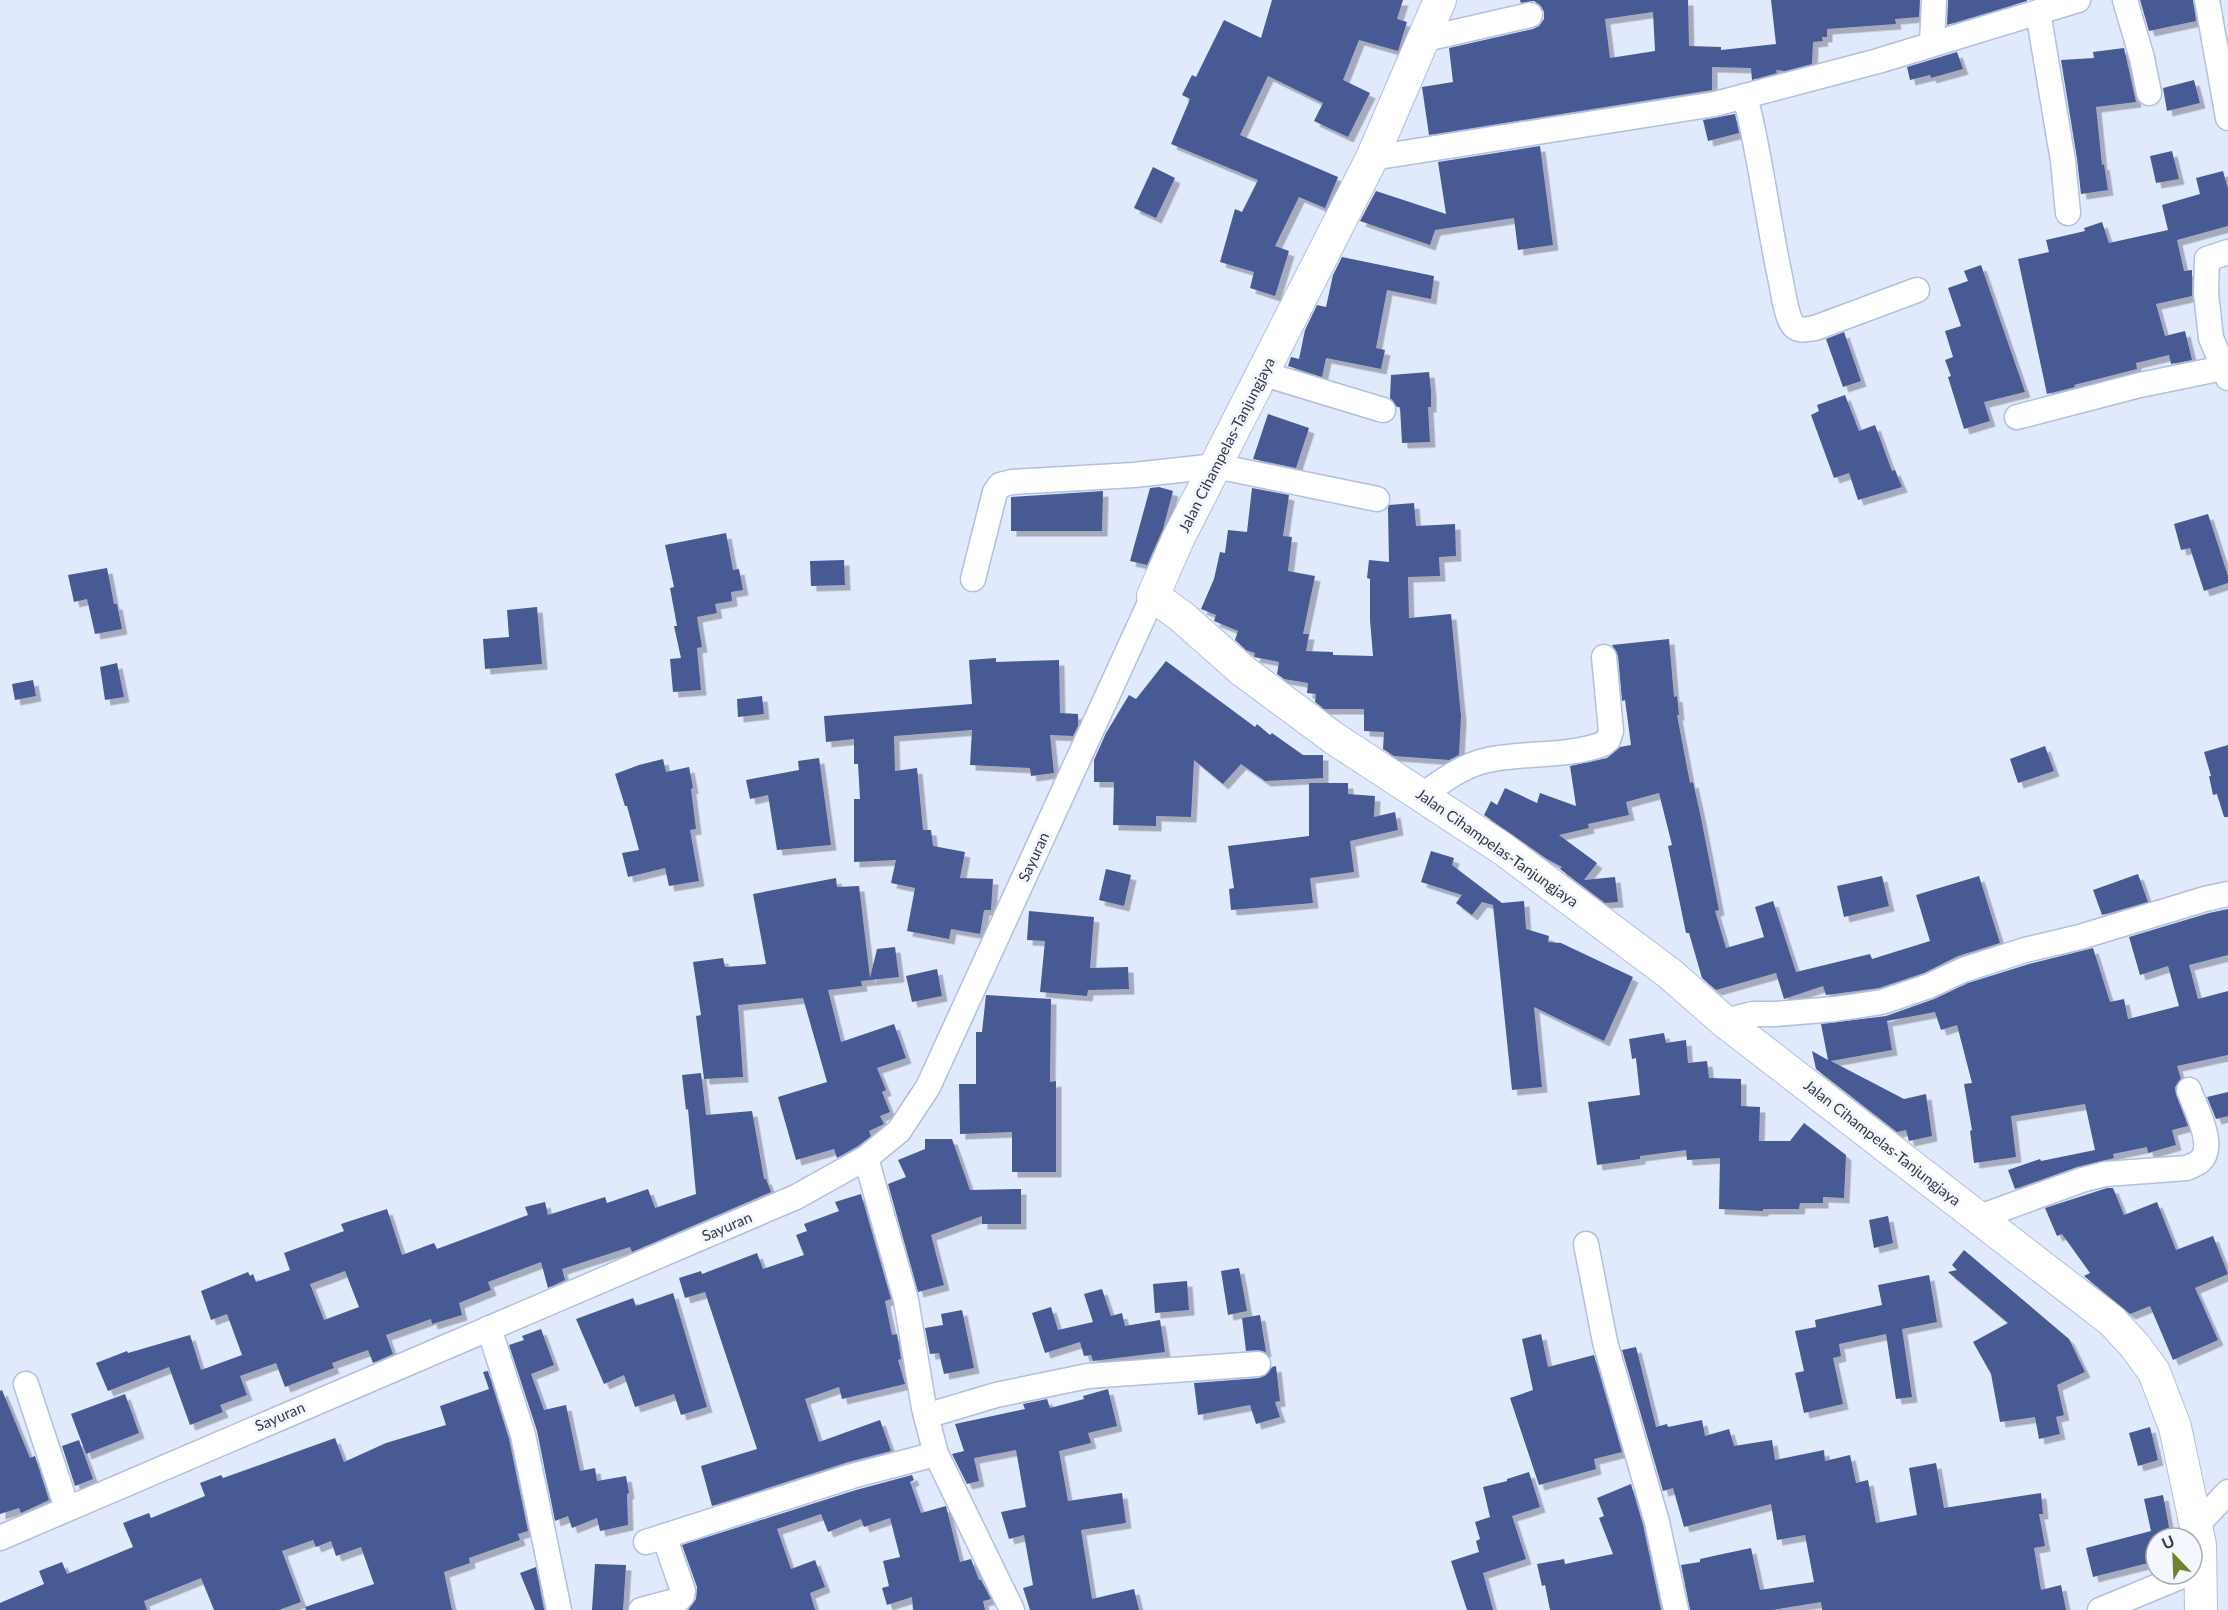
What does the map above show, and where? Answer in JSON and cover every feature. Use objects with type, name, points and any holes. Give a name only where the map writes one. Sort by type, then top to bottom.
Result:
[{"type":"main road","name":"Jalan Cihampelas-Tanjungjaya","points":[[1440,0],[1372,158],[1178,539],[1153,596],[1180,616],[1243,671],[1335,739],[1503,849],[1669,973],[1724,1021],[2112,1321],[2135,1346],[2154,1372],[2175,1427],[2197,1525]]},
{"type":"main road","name":"Jalan Cihampelas-Tanjungjaya","points":[[2196,1586],[2201,1610]]},
{"type":"street","points":[[1932,44],[1934,0]]},
{"type":"street","points":[[1372,158],[1679,110],[1745,96],[1932,44],[2078,0]]},
{"type":"street","points":[[2125,0],[2142,58],[2149,93]]},
{"type":"street","points":[[2207,0],[2228,118]]},
{"type":"street","points":[[2038,12],[2063,161],[2068,213]]},
{"type":"street","points":[[1421,40],[1530,15]]},
{"type":"street","points":[[1745,96],[1754,131],[1777,263],[1791,321],[1796,328],[1807,330],[1815,328],[1917,290]]},
{"type":"street","points":[[2017,417],[2140,385],[2226,371],[2211,339],[2206,293],[2207,259],[2228,252]]},
{"type":"street","points":[[1264,374],[1383,410]]},
{"type":"street","points":[[973,579],[995,492],[1000,485],[1011,482],[1134,476],[1216,466],[1377,499]]},
{"type":"street","name":"Sayuran","points":[[0,1538],[796,1197],[866,1158],[899,1131],[928,1088],[1153,596]]},
{"type":"street","points":[[1422,795],[1458,770],[1486,760],[1534,756],[1604,744],[1611,730],[1604,657]]},
{"type":"street","points":[[1724,1021],[1754,1014],[1835,1009],[1881,1002],[1929,987],[1963,970],[2025,950],[2080,937],[2228,894]]},
{"type":"street","points":[[1977,1218],[2104,1174],[2187,1168],[2199,1162],[2205,1155],[2207,1145],[2205,1131],[2189,1090]]},
{"type":"street","points":[[866,1158],[906,1300],[926,1416],[936,1454],[1012,1610]]},
{"type":"street","points":[[1586,1244],[1605,1342],[1657,1521],[1676,1610]]},
{"type":"street","points":[[489,1328],[523,1436],[559,1610]]},
{"type":"street","points":[[926,1416],[996,1395],[1088,1376],[1257,1364]]},
{"type":"street","points":[[26,1383],[67,1508]]},
{"type":"street","points":[[641,1610],[678,1600],[683,1592],[655,1539],[852,1476],[936,1454]]},
{"type":"street","points":[[2197,1525],[2228,1492]]},
{"type":"street","points":[[2100,1610],[2160,1586]]},
{"type":"building","points":[[1272,0],[1403,0],[1397,19],[1407,22],[1398,51],[1359,40],[1343,80],[1370,93],[1348,137],[1314,121],[1323,103],[1268,76],[1240,135],[1338,177],[1325,208],[1299,197],[1275,246],[1289,251],[1275,296],[1250,288],[1254,272],[1220,262],[1235,209],[1242,212],[1258,180],[1171,144],[1190,99],[1182,95],[1192,75],[1196,77],[1224,20],[1261,38]]},
{"type":"building","points":[[1520,0],[1688,0],[1689,46],[1721,47],[1721,50],[1776,44],[1771,0],[1920,0],[1919,17],[1895,19],[1896,24],[1827,29],[1827,37],[1822,37],[1823,41],[1813,42],[1812,64],[1785,71],[1776,70],[1777,73],[1752,80],[1751,68],[1712,67],[1712,90],[1429,135],[1422,87],[1453,82],[1449,48],[1539,26],[1544,19],[1541,6],[1534,1],[1521,3]],"holes":[[[1653,12],[1655,51],[1610,58],[1605,19]]]},
{"type":"building","points":[[1948,0],[2027,0],[2027,1],[1947,25]]},
{"type":"building","points":[[2140,0],[2193,0],[2196,21],[2149,31]]},
{"type":"building","points":[[2124,48],[2136,102],[2096,107],[2102,165],[2104,164],[2108,190],[2081,194],[2061,60],[2094,58],[2093,52]]},
{"type":"building","points":[[1957,52],[1963,69],[1931,78],[1930,75],[1910,80],[1907,67]]},
{"type":"building","points":[[2194,80],[2200,103],[2167,111],[2163,88]]},
{"type":"building","points":[[1735,114],[1739,133],[1708,141],[1703,120]]},
{"type":"building","points":[[1540,146],[1553,245],[1518,250],[1514,218],[1435,230],[1430,245],[1360,221],[1376,191],[1446,214],[1438,162]]},
{"type":"building","points":[[2172,151],[2179,179],[2156,183],[2150,156]]},
{"type":"building","points":[[1153,167],[1175,178],[1156,218],[1134,208]]},
{"type":"building","points":[[2223,171],[2228,189],[2228,226],[2177,240],[2184,271],[2192,270],[2192,296],[2156,304],[2165,336],[2185,331],[2192,360],[2171,364],[2169,355],[2136,363],[2137,369],[2047,394],[2018,259],[2049,252],[2046,240],[2085,231],[2084,228],[2102,222],[2109,243],[2168,230],[2162,205],[2200,194],[2196,178]]},
{"type":"building","points":[[1342,257],[1434,276],[1431,299],[1387,290],[1376,348],[1385,350],[1381,369],[1326,358],[1322,377],[1288,366],[1291,357],[1299,359],[1305,330],[1317,305],[1326,307],[1333,275]]},
{"type":"building","points":[[1981,265],[2025,392],[1984,402],[1990,421],[1964,429],[1945,360],[1953,357],[1945,331],[1961,326],[1948,288],[1968,281],[1964,271]]},
{"type":"building","points":[[1844,332],[1861,381],[1843,387],[1826,339]]},
{"type":"building","points":[[1429,372],[1430,442],[1402,443],[1400,407],[1397,407],[1390,398],[1391,375]]},
{"type":"building","points":[[1845,395],[1859,431],[1875,425],[1892,471],[1895,470],[1902,487],[1858,500],[1849,473],[1834,478],[1811,415],[1819,411],[1817,405]]},
{"type":"building","points":[[1268,414],[1309,428],[1296,468],[1253,459]]},
{"type":"building","points":[[1159,487],[1173,491],[1163,529],[1147,565],[1130,561],[1150,488]]},
{"type":"building","points":[[1252,488],[1289,495],[1283,536],[1292,537],[1288,571],[1315,576],[1303,634],[1309,634],[1306,651],[1333,652],[1333,655],[1373,656],[1370,579],[1367,578],[1369,560],[1389,562],[1389,505],[1414,503],[1416,526],[1455,524],[1456,556],[1439,557],[1440,576],[1408,577],[1409,618],[1451,614],[1461,716],[1459,755],[1449,760],[1394,756],[1383,749],[1384,732],[1364,731],[1364,709],[1324,709],[1315,702],[1316,694],[1307,693],[1308,683],[1284,679],[1277,674],[1279,662],[1254,657],[1255,653],[1246,650],[1235,640],[1238,631],[1214,621],[1216,615],[1201,609],[1214,579],[1220,552],[1225,553],[1228,530],[1247,532]]},
{"type":"building","points":[[1103,491],[1102,531],[1011,531],[1011,497]]},
{"type":"building","points":[[2208,514],[2228,576],[2228,583],[2204,591],[2190,548],[2181,550],[2174,524]]},
{"type":"building","points":[[726,533],[733,570],[739,569],[743,590],[731,592],[732,601],[715,604],[717,613],[697,617],[702,647],[697,648],[701,690],[673,692],[670,659],[681,658],[674,626],[677,626],[670,588],[674,587],[665,545]]},
{"type":"building","points":[[844,560],[845,585],[811,586],[810,561]]},
{"type":"building","points":[[107,568],[122,629],[95,634],[87,599],[74,602],[68,575]]},
{"type":"building","points":[[537,607],[542,664],[485,669],[483,639],[509,637],[507,610]]},
{"type":"building","points":[[1669,639],[1674,697],[1677,696],[1679,715],[1677,715],[1719,910],[1715,911],[1726,948],[1764,937],[1755,907],[1773,901],[1796,972],[1870,954],[1872,959],[1930,941],[1916,895],[1979,876],[2000,943],[1958,956],[1924,973],[1879,988],[1826,995],[1823,986],[1784,999],[1776,973],[1716,990],[1702,978],[1689,933],[1686,933],[1668,846],[1672,845],[1659,793],[1626,802],[1629,815],[1588,824],[1589,828],[1559,835],[1597,863],[1584,880],[1615,877],[1618,902],[1605,903],[1560,869],[1562,867],[1484,815],[1491,801],[1497,805],[1505,788],[1537,803],[1540,793],[1576,806],[1570,766],[1607,758],[1620,747],[1631,745],[1625,700],[1622,701],[1618,656],[1612,645]]},
{"type":"building","points":[[996,658],[996,662],[1059,660],[1060,713],[1078,714],[1078,726],[1073,736],[1050,735],[1054,773],[1031,776],[1030,768],[970,765],[972,730],[894,736],[895,771],[917,768],[923,830],[931,830],[933,846],[965,852],[960,878],[993,879],[991,910],[984,910],[980,934],[951,929],[949,939],[907,931],[915,888],[891,883],[896,860],[854,862],[854,799],[860,799],[858,764],[854,764],[854,739],[826,742],[824,716],[972,704],[969,660]]},
{"type":"building","points":[[1166,661],[1255,727],[1257,724],[1270,735],[1272,733],[1303,755],[1323,755],[1323,778],[1265,781],[1241,764],[1223,784],[1194,760],[1191,817],[1156,816],[1156,826],[1113,825],[1114,782],[1094,782],[1094,760],[1106,733],[1129,695],[1136,699]]},
{"type":"building","points":[[117,663],[124,697],[105,700],[100,667]]},
{"type":"building","points":[[33,680],[36,696],[15,700],[12,684]]},
{"type":"building","points":[[762,696],[764,714],[738,717],[737,699]]},
{"type":"building","points":[[2228,745],[2228,817],[2224,817],[2217,794],[2213,795],[2209,776],[2211,776],[2204,752]]},
{"type":"building","points":[[2045,746],[2054,771],[2018,783],[2010,759]]},
{"type":"building","points":[[819,758],[831,845],[777,850],[768,795],[750,799],[746,780],[799,770],[798,761]]},
{"type":"building","points":[[663,759],[666,772],[689,767],[696,829],[690,830],[699,881],[669,886],[665,868],[628,877],[622,853],[639,850],[627,806],[625,806],[615,774]]},
{"type":"building","points":[[1309,783],[1348,783],[1348,794],[1375,796],[1374,817],[1395,812],[1398,830],[1350,841],[1354,872],[1310,878],[1313,903],[1231,910],[1229,889],[1234,888],[1228,846],[1309,836]]},
{"type":"building","points":[[1431,851],[1454,858],[1452,865],[1502,903],[1524,901],[1526,929],[1549,936],[1548,942],[1561,943],[1633,977],[1604,1041],[1534,1007],[1542,1087],[1512,1090],[1493,905],[1482,902],[1472,915],[1456,903],[1462,895],[1421,882]]},
{"type":"building","points":[[1106,869],[1131,875],[1124,906],[1099,900]]},
{"type":"building","points":[[2138,874],[2148,902],[2102,915],[2093,890]]},
{"type":"building","points":[[1882,876],[1889,906],[1844,917],[1837,886]]},
{"type":"building","points":[[836,878],[837,887],[859,886],[870,978],[877,949],[895,947],[899,977],[861,981],[862,986],[828,990],[841,1042],[894,1024],[906,1058],[877,1068],[886,1090],[882,1092],[890,1112],[880,1116],[884,1124],[869,1131],[871,1136],[837,1158],[834,1149],[796,1160],[778,1097],[827,1082],[803,998],[738,1005],[743,1077],[704,1079],[696,1016],[701,1015],[693,962],[723,958],[725,967],[766,964],[753,894]]},
{"type":"building","points":[[2228,909],[2228,955],[2189,965],[2198,999],[2228,991],[2228,1055],[2177,1066],[2181,1079],[2175,1087],[2176,1094],[2188,1126],[2172,1130],[2176,1145],[2148,1153],[2147,1147],[2113,1154],[2114,1158],[2077,1167],[2015,1189],[2008,1170],[2040,1159],[2041,1161],[2095,1150],[2085,1104],[2011,1116],[2016,1157],[1974,1163],[1970,1131],[1972,1130],[1964,1084],[1972,1083],[1957,1025],[1941,1030],[1935,1012],[1887,1021],[1892,1050],[1831,1061],[1904,1099],[1926,1094],[1932,1136],[1909,1141],[1906,1130],[1897,1132],[1816,1069],[1812,1051],[1828,1060],[1821,1024],[1886,1016],[1934,999],[1968,983],[2029,964],[2093,948],[2110,1002],[2124,999],[2128,1019],[2179,1006],[2168,966],[2140,975],[2129,937]]},
{"type":"building","points":[[1029,911],[1094,917],[1090,968],[1128,967],[1129,989],[1088,990],[1087,996],[1040,992],[1045,941],[1027,940]]},
{"type":"building","points":[[937,969],[942,996],[912,1002],[906,976]]},
{"type":"building","points":[[986,995],[1051,999],[1050,1082],[1056,1081],[1056,1172],[1012,1172],[1012,1132],[960,1134],[959,1084],[976,1084],[976,1032],[982,1032]]},
{"type":"building","points":[[1664,1033],[1666,1043],[1686,1040],[1688,1063],[1707,1061],[1709,1078],[1741,1079],[1741,1106],[1760,1107],[1759,1141],[1790,1141],[1804,1123],[1846,1155],[1844,1198],[1823,1197],[1823,1203],[1800,1203],[1799,1209],[1763,1209],[1763,1211],[1719,1209],[1720,1158],[1687,1160],[1686,1150],[1597,1165],[1588,1102],[1640,1095],[1636,1058],[1632,1059],[1629,1039]]},
{"type":"building","points":[[701,1073],[706,1115],[752,1111],[764,1179],[771,1192],[632,1252],[630,1247],[562,1269],[565,1280],[548,1288],[541,1262],[488,1282],[491,1290],[459,1303],[462,1315],[432,1324],[431,1319],[386,1335],[393,1354],[373,1363],[368,1350],[332,1363],[334,1368],[285,1387],[276,1363],[240,1376],[247,1395],[220,1405],[223,1412],[190,1425],[169,1367],[108,1391],[96,1363],[127,1351],[128,1353],[190,1335],[201,1370],[242,1355],[227,1314],[211,1320],[201,1291],[248,1272],[250,1276],[253,1274],[256,1282],[290,1270],[284,1253],[344,1231],[341,1224],[387,1209],[402,1255],[434,1243],[437,1249],[528,1215],[525,1207],[545,1202],[548,1215],[605,1197],[607,1203],[648,1189],[655,1208],[696,1194],[688,1109],[686,1110],[682,1075]],"holes":[[[345,1271],[359,1307],[324,1320],[310,1284]]]},
{"type":"building","points":[[2228,1092],[2228,1116],[2216,1119],[2207,1097]]},
{"type":"building","points":[[925,1139],[952,1139],[970,1190],[1021,1189],[1021,1224],[982,1224],[982,1216],[931,1235],[944,1285],[918,1292],[888,1184],[906,1177],[898,1160],[925,1149]]},
{"type":"building","points":[[2113,1188],[2124,1215],[2157,1202],[2176,1250],[2213,1236],[2228,1274],[2195,1288],[2218,1340],[2173,1360],[2150,1306],[2130,1314],[2084,1276],[2090,1273],[2062,1234],[2057,1236],[2045,1208]]},
{"type":"building","points":[[861,1194],[891,1299],[885,1301],[892,1335],[897,1334],[901,1359],[898,1360],[905,1384],[842,1399],[839,1387],[805,1399],[819,1442],[880,1420],[891,1451],[848,1462],[712,1506],[701,1466],[757,1449],[705,1292],[685,1298],[679,1278],[701,1271],[702,1274],[757,1253],[763,1269],[804,1255],[796,1235],[807,1231],[804,1224],[839,1211],[835,1202]]},
{"type":"building","points":[[1888,1216],[1893,1243],[1874,1248],[1869,1220]]},
{"type":"building","points":[[1964,1250],[2069,1339],[2085,1372],[2057,1385],[2064,1415],[2056,1417],[2060,1434],[2039,1439],[2035,1417],[2000,1422],[1991,1374],[1973,1342],[2008,1323],[1948,1272],[1957,1270],[1952,1265]]},
{"type":"building","points":[[1239,1268],[1247,1311],[1228,1315],[1221,1271]]},
{"type":"building","points":[[1929,1275],[1937,1322],[1902,1329],[1912,1397],[1896,1399],[1886,1334],[1839,1344],[1841,1356],[1833,1358],[1843,1404],[1804,1413],[1795,1373],[1804,1371],[1795,1331],[1816,1327],[1815,1320],[1882,1305],[1878,1285]]},
{"type":"building","points":[[1187,1281],[1189,1310],[1155,1313],[1153,1284]]},
{"type":"building","points":[[1102,1289],[1111,1316],[1122,1313],[1125,1326],[1160,1320],[1165,1352],[1093,1361],[1091,1355],[1084,1356],[1080,1342],[1045,1353],[1032,1313],[1051,1307],[1058,1330],[1093,1322],[1084,1294]]},
{"type":"building","points":[[673,1293],[707,1407],[681,1415],[674,1394],[635,1407],[624,1375],[604,1384],[576,1319],[633,1298],[636,1306]]},
{"type":"building","points":[[962,1310],[974,1368],[944,1374],[939,1353],[930,1354],[925,1328],[943,1325],[941,1314]]},
{"type":"building","points":[[1260,1315],[1266,1352],[1246,1351],[1242,1318]]},
{"type":"building","points":[[541,1329],[554,1365],[531,1374],[544,1410],[566,1405],[580,1471],[595,1468],[597,1481],[626,1476],[629,1493],[627,1494],[628,1525],[600,1531],[597,1518],[572,1528],[568,1516],[555,1521],[537,1431],[509,1345],[524,1340],[522,1336]]},
{"type":"building","points":[[1541,1334],[1548,1367],[1594,1355],[1622,1452],[1594,1459],[1596,1469],[1539,1485],[1510,1398],[1533,1390],[1522,1339]]},
{"type":"building","points":[[1636,1347],[1656,1427],[1667,1424],[1668,1427],[1702,1420],[1705,1436],[1729,1429],[1734,1446],[1772,1440],[1775,1460],[1824,1450],[1825,1461],[1850,1455],[1856,1483],[1868,1480],[1876,1523],[1917,1515],[1909,1468],[1936,1463],[1944,1508],[2041,1493],[2043,1514],[2039,1514],[2045,1546],[2034,1548],[2041,1590],[2061,1585],[2066,1610],[1822,1610],[1821,1602],[1772,1610],[1690,1610],[1681,1565],[1700,1562],[1700,1559],[1751,1548],[1760,1590],[1814,1582],[1805,1535],[1777,1540],[1771,1504],[1684,1527],[1673,1488],[1663,1491],[1622,1350]]},
{"type":"building","points":[[1276,1366],[1280,1401],[1275,1402],[1280,1417],[1256,1424],[1250,1405],[1198,1415],[1194,1383],[1259,1378]]},
{"type":"building","points":[[488,1371],[509,1439],[528,1531],[518,1534],[520,1540],[469,1558],[470,1563],[444,1572],[452,1610],[306,1610],[305,1607],[374,1584],[361,1547],[336,1556],[331,1541],[316,1547],[313,1540],[282,1551],[301,1602],[279,1610],[214,1610],[201,1578],[144,1601],[147,1610],[0,1610],[0,1603],[44,1584],[39,1571],[62,1562],[67,1574],[133,1547],[123,1523],[149,1513],[151,1518],[205,1496],[200,1483],[221,1475],[223,1478],[335,1438],[344,1462],[386,1443],[446,1425],[440,1406],[489,1389],[483,1372]]},
{"type":"building","points":[[1108,1389],[1117,1426],[1088,1433],[1091,1443],[1059,1451],[1068,1501],[1122,1493],[1126,1523],[1081,1530],[1092,1599],[1134,1589],[1139,1610],[1030,1610],[1023,1588],[1033,1585],[1024,1535],[1009,1539],[1001,1512],[1026,1507],[1016,1450],[974,1458],[979,1481],[967,1484],[952,1454],[964,1451],[955,1424],[1025,1409],[1023,1404],[1047,1399],[1050,1408],[1084,1399],[1083,1396]]},
{"type":"building","points":[[2,1390],[30,1458],[35,1456],[49,1500],[21,1513],[19,1508],[0,1514],[0,1391]]},
{"type":"building","points":[[125,1394],[139,1433],[86,1454],[71,1414]]},
{"type":"building","points":[[2150,1427],[2158,1460],[2138,1466],[2129,1433]]},
{"type":"building","points":[[79,1440],[93,1479],[75,1486],[62,1446]]},
{"type":"building","points":[[1529,1472],[1540,1507],[1512,1516],[1526,1559],[1483,1573],[1493,1610],[1467,1610],[1451,1561],[1479,1552],[1476,1541],[1480,1539],[1475,1522],[1490,1517],[1483,1487]]},
{"type":"building","points":[[912,1475],[914,1480],[910,1482],[921,1513],[946,1506],[960,1562],[971,1559],[979,1580],[991,1599],[983,1601],[985,1610],[913,1610],[912,1597],[887,1605],[882,1588],[889,1586],[883,1561],[900,1557],[890,1518],[864,1527],[861,1519],[828,1532],[821,1514],[777,1529],[791,1569],[815,1560],[825,1587],[810,1593],[815,1610],[688,1610],[696,1599],[697,1587],[682,1545],[856,1490]]},
{"type":"building","points":[[1631,1484],[1643,1525],[1661,1610],[1550,1610],[1545,1585],[1542,1586],[1537,1564],[1564,1559],[1565,1564],[1613,1554],[1599,1518],[1604,1516],[1597,1498]]},
{"type":"building","points":[[2163,1495],[2169,1526],[2150,1526],[2144,1499]]},
{"type":"building","points":[[2144,1533],[2144,1564],[2093,1577],[2086,1548]]},
{"type":"building","points":[[595,1564],[626,1565],[623,1610],[592,1610]]},
{"type":"building","points":[[536,1567],[544,1610],[535,1610],[520,1573]]}]
